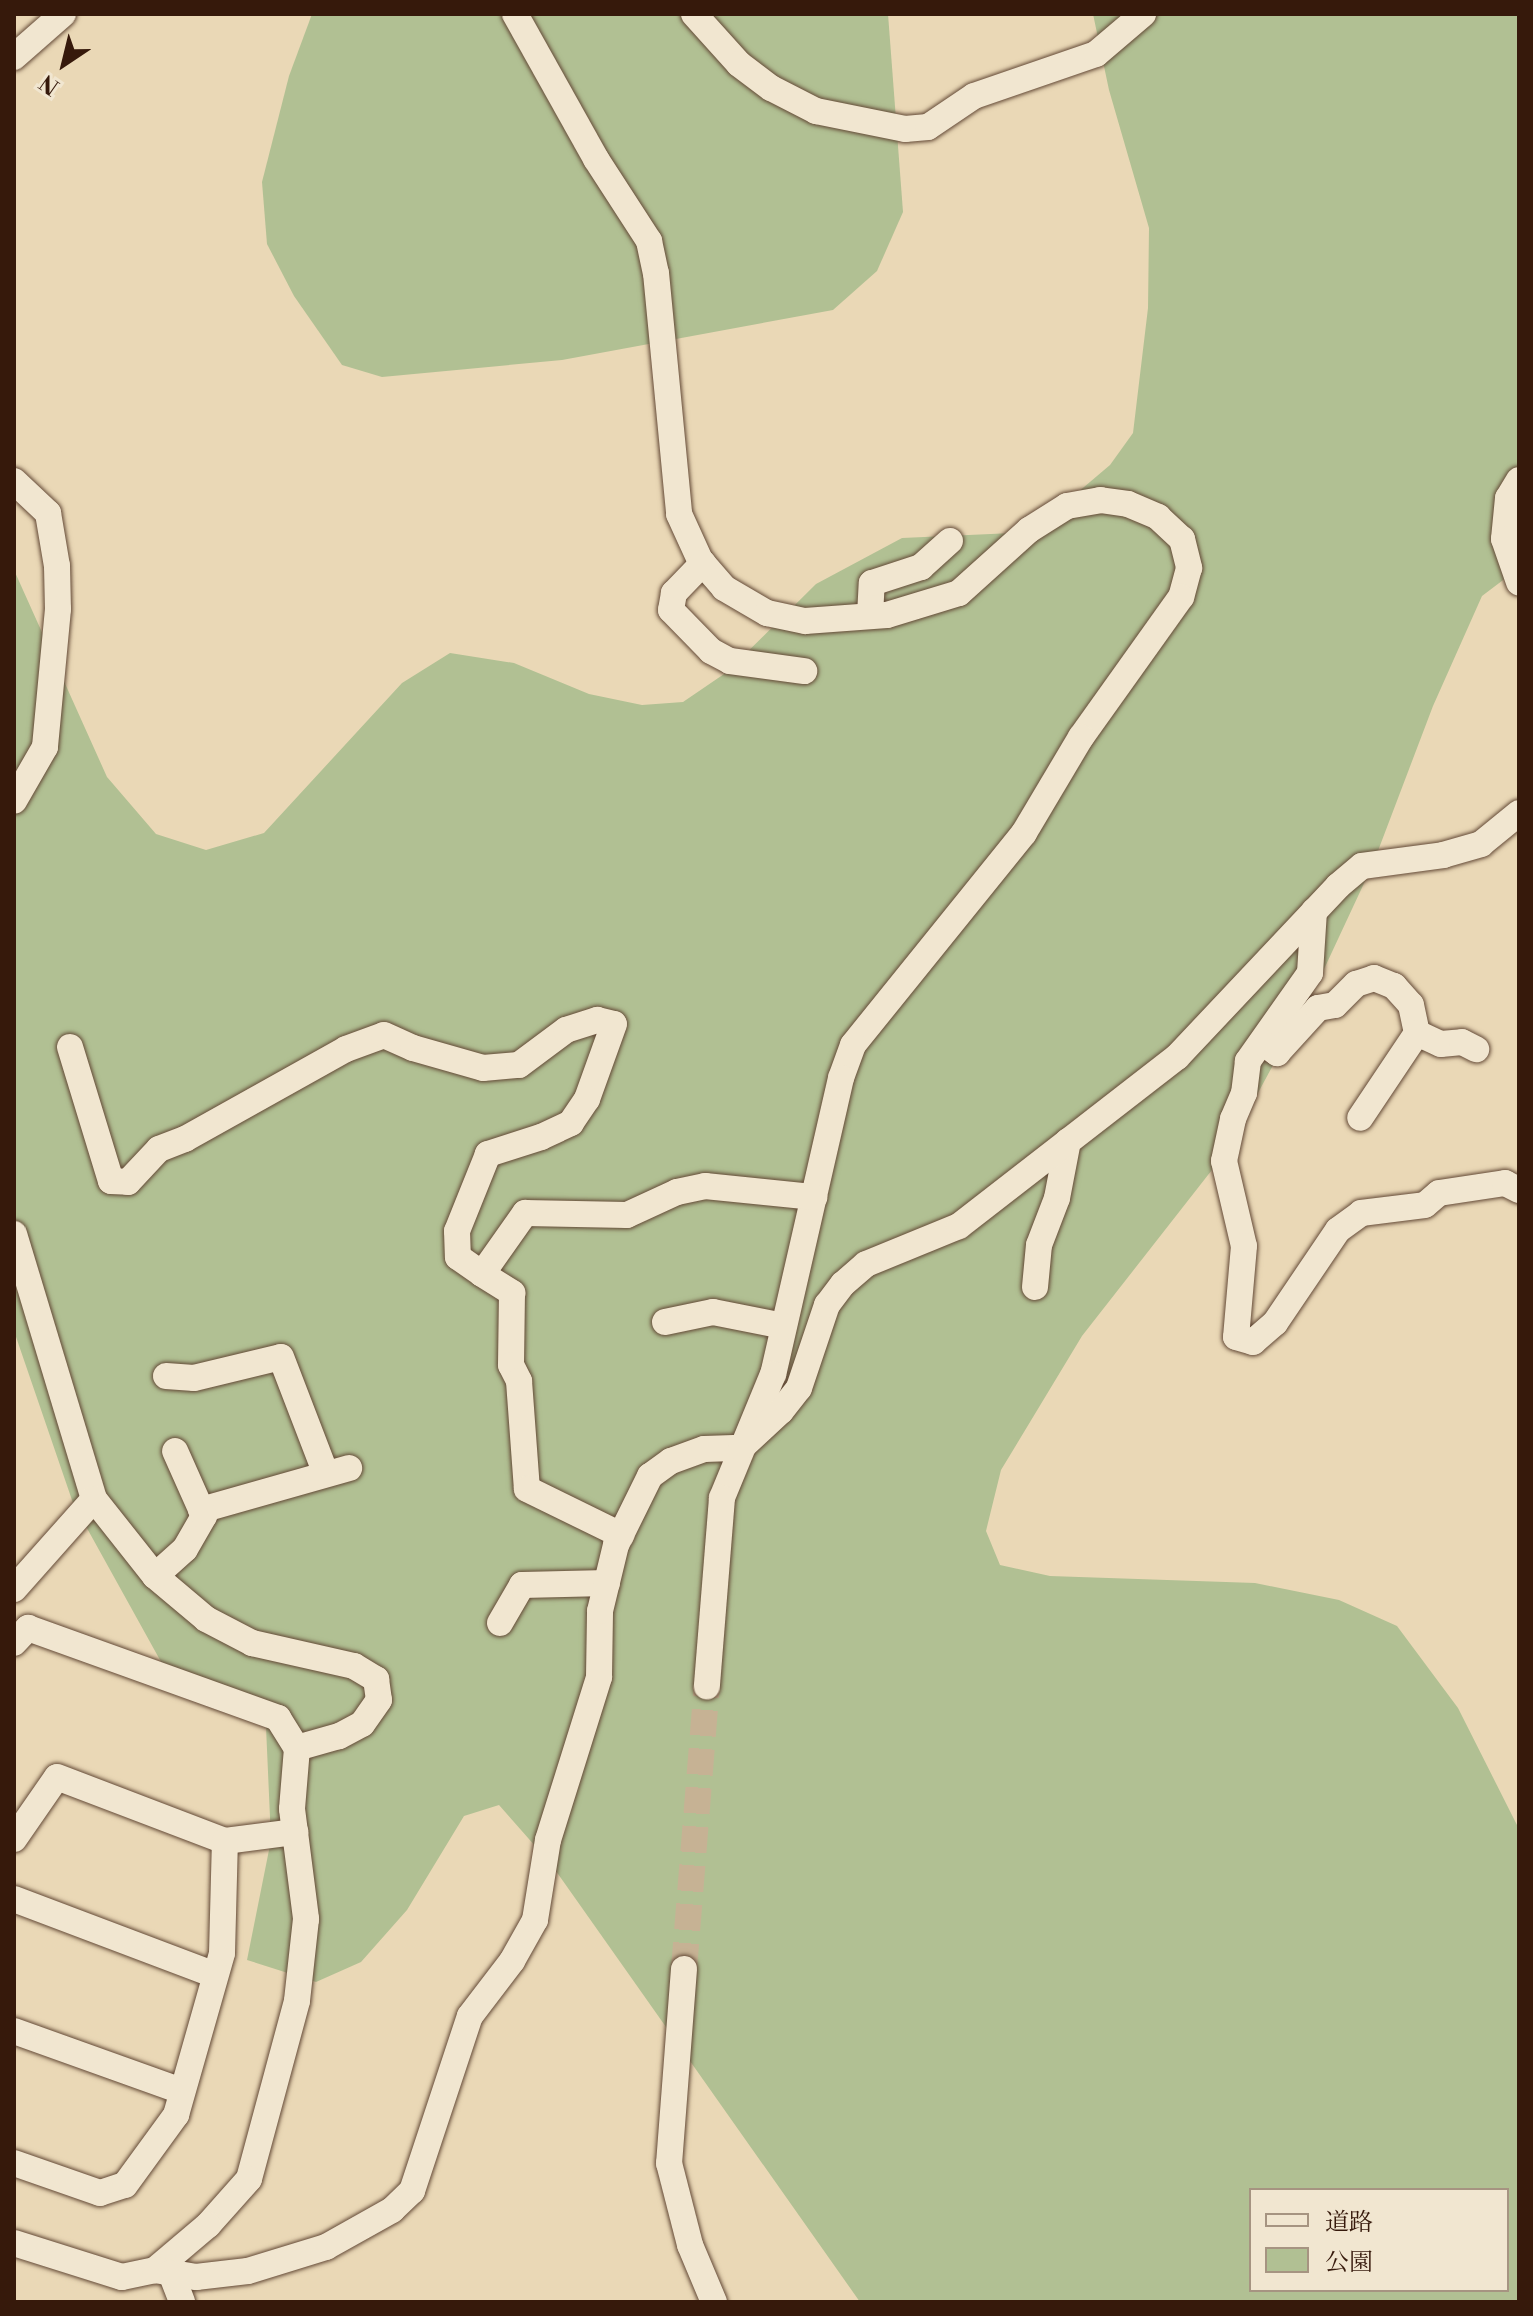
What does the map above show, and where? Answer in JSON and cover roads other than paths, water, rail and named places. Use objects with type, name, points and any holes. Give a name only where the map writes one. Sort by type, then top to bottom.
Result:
[{"type":"street","points":[[14,57],[63,14]]},
{"type":"street","points":[[515,14],[596,159],[649,241],[656,273],[679,514],[703,563],[724,588],[767,613],[805,621],[887,615],[959,593],[1029,530],[1067,506],[1100,500],[1128,504],[1158,517],[1182,539],[1189,568],[1181,597],[1081,737],[1024,833],[853,1045],[773,1374],[722,1498],[707,1686]]},
{"type":"street","points":[[694,14],[739,64],[771,88],[816,111],[905,129],[928,127],[974,96],[1096,54],[1143,14]]},
{"type":"street","points":[[1519,480],[1508,498],[1504,539],[1519,582]]},
{"type":"street","points":[[14,481],[48,513],[57,566],[58,609],[45,747],[14,801]]},
{"type":"street","points":[[870,616],[872,583],[921,567],[950,541]]},
{"type":"street","points":[[703,563],[674,593],[671,610],[711,651],[730,661],[804,671]]},
{"type":"street","points":[[14,2243],[122,2277],[163,2272],[196,2277],[248,2271],[326,2247],[392,2210],[412,2191],[470,2016],[512,1961],[535,1920],[548,1840],[599,1677],[600,1611],[607,1583],[621,1535],[650,1476],[671,1461],[704,1449],[741,1448],[781,1411],[799,1388],[827,1305],[843,1284],[866,1264],[959,1226],[1177,1057],[1314,911],[1362,866],[1443,855],[1481,844],[1519,813]]},
{"type":"street","points":[[1314,911],[1310,973],[1248,1061],[1244,1093],[1233,1119],[1224,1161],[1244,1246],[1236,1337],[1253,1342],[1275,1323],[1338,1230],[1361,1213],[1425,1205],[1439,1193],[1505,1183],[1519,1190]]},
{"type":"street","points":[[1262,1042],[1277,1053],[1318,1008],[1335,1005],[1356,984],[1374,978],[1394,986],[1411,1005],[1417,1033],[1360,1118]]},
{"type":"street","points":[[70,1047],[111,1181],[128,1182],[159,1149],[185,1139],[346,1049],[384,1035],[413,1048],[483,1068],[519,1065],[566,1030],[597,1020],[614,1024],[587,1099],[571,1123],[541,1137],[488,1154],[457,1231],[458,1257],[512,1293],[511,1365],[519,1381],[527,1489],[621,1535]]},
{"type":"street","points":[[1417,1033],[1441,1044],[1462,1042],[1476,1049]]},
{"type":"street","points":[[1035,1287],[1039,1245],[1057,1198],[1068,1141]]},
{"type":"street","points":[[482,1274],[525,1213],[627,1215],[677,1192],[705,1186],[814,1197]]},
{"type":"street","points":[[14,1234],[94,1499],[155,1576],[206,1619],[252,1643],[354,1666],[376,1679],[379,1700],[362,1724],[339,1736],[297,1748]]},
{"type":"street","points":[[665,1322],[713,1312],[784,1326]]},
{"type":"street","points":[[166,1376],[194,1378],[281,1357],[338,1471],[201,1510]]},
{"type":"street","points":[[155,1576],[185,1549],[204,1516],[175,1451]]},
{"type":"street","points":[[14,1589],[94,1499]]},
{"type":"street","points":[[500,1623],[522,1585],[607,1583]]},
{"type":"street","points":[[14,1643],[28,1628],[278,1718],[297,1748],[292,1809],[306,1919],[297,2001],[249,2179],[163,2272]]},
{"type":"street","points":[[14,1839],[57,1777],[225,1841],[295,1832]]},
{"type":"street","points":[[14,2163],[100,2193],[125,2185],[176,2115],[222,1953],[225,1841]]},
{"type":"street","points":[[14,1899],[215,1975]]},
{"type":"street","points":[[684,1969],[669,2163],[690,2245],[714,2302]]},
{"type":"street","points":[[14,2031],[182,2091]]},
{"type":"street","points":[[163,2272],[182,2302]]},
{"type":"tunnel","points":[[684,1969],[707,1686]]}]
